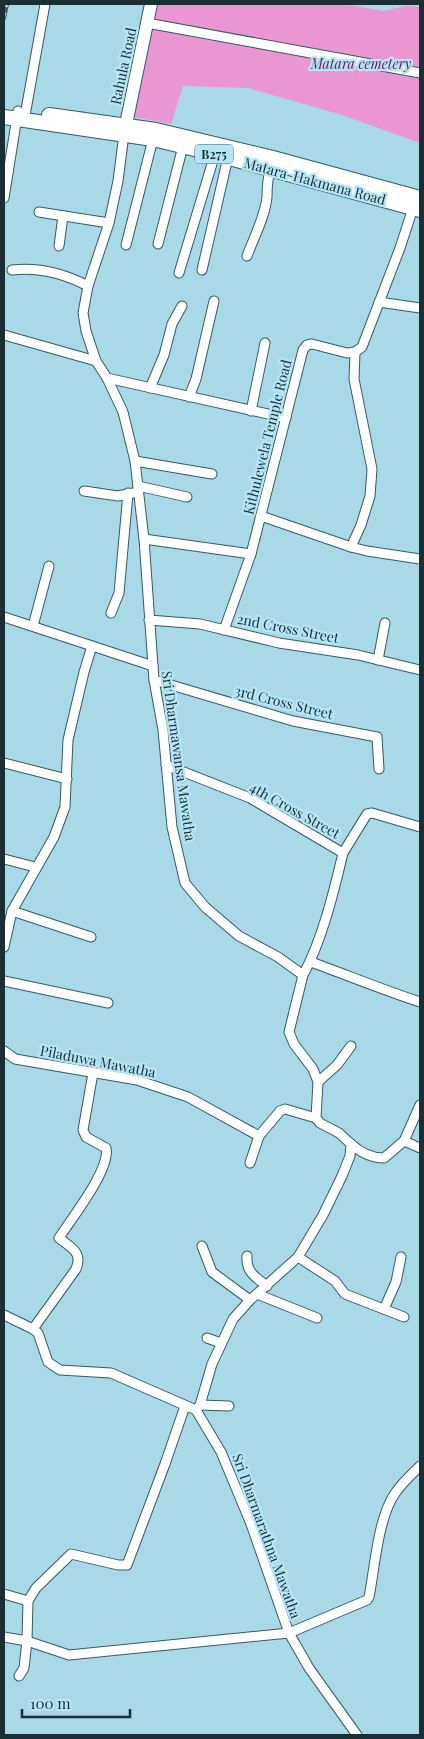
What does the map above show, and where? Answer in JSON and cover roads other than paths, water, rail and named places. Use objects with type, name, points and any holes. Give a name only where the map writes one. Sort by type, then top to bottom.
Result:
[{"type":"main road","name":"Rahula Road","points":[[125,129],[151,4]]},
{"type":"main road","name":"Matara-Hakmana Road","points":[[4,107],[18,116],[125,129],[156,130],[417,203]]},
{"type":"main road","name":"Matara-Hakmana Road","points":[[125,129],[153,139],[221,156],[272,163]]},
{"type":"street","points":[[4,198],[18,116],[45,4]]},
{"type":"street","points":[[147,23],[420,73]]},
{"type":"street","name":"Sri Dharmawansa Mawatha","points":[[125,129],[118,181],[109,223],[88,286],[83,314],[96,361],[123,412],[134,461],[144,539],[148,620],[154,680],[162,730],[172,827],[185,883],[205,907],[239,936],[278,957],[303,975]]},
{"type":"street","points":[[126,245],[153,139]]},
{"type":"street","points":[[158,244],[183,146]]},
{"type":"street","points":[[202,270],[221,156]]},
{"type":"street","points":[[179,273],[221,156]]},
{"type":"street","points":[[247,256],[260,223],[267,197],[266,189],[272,163]]},
{"type":"street","points":[[351,547],[361,525],[370,496],[372,469],[354,379],[355,352],[362,347],[417,203]]},
{"type":"street","points":[[39,212],[109,223]]},
{"type":"street","points":[[59,246],[63,216]]},
{"type":"street","points":[[12,270],[25,269],[69,276],[88,286]]},
{"type":"street","points":[[189,397],[196,379],[214,301]]},
{"type":"street","points":[[379,302],[420,308]]},
{"type":"street","points":[[150,388],[164,355],[172,324],[182,306]]},
{"type":"street","points":[[4,335],[96,361]]},
{"type":"street","points":[[251,411],[265,343]]},
{"type":"street","name":"Kithulewela Temple Road","points":[[224,630],[251,554],[262,516],[303,350],[307,345],[312,344],[346,353],[355,352]]},
{"type":"street","points":[[106,378],[286,418]]},
{"type":"street","points":[[134,461],[212,474]]},
{"type":"street","points":[[84,491],[118,496],[138,489],[187,497]]},
{"type":"street","points":[[111,613],[119,593],[128,493]]},
{"type":"street","points":[[262,516],[351,547],[420,559]]},
{"type":"street","points":[[144,539],[251,554]]},
{"type":"street","points":[[33,626],[49,566]]},
{"type":"street","points":[[4,617],[153,666]]},
{"type":"street","name":"2nd Cross Street","points":[[148,620],[200,624],[279,643],[358,655],[420,670]]},
{"type":"street","points":[[378,660],[385,623]]},
{"type":"street","points":[[4,947],[6,926],[12,911],[54,837],[65,807],[68,740],[92,646]]},
{"type":"street","name":"3rd Cross Street","points":[[154,680],[293,721],[377,737],[379,769]]},
{"type":"street","points":[[4,763],[67,779]]},
{"type":"street","name":"4th Cross Street","points":[[166,765],[250,798],[344,853],[367,814],[372,813],[420,827]]},
{"type":"street","points":[[316,1118],[318,1082],[312,1069],[294,1044],[289,1032],[303,975],[310,962],[335,887],[344,853]]},
{"type":"street","points":[[4,859],[36,867]]},
{"type":"street","points":[[12,911],[91,937]]},
{"type":"street","points":[[310,962],[360,982],[420,1002]]},
{"type":"street","points":[[4,981],[108,1003]]},
{"type":"street","points":[[318,1082],[337,1065],[351,1046]]},
{"type":"street","name":"Piladuwa Mawatha","points":[[4,1051],[16,1059],[93,1074],[137,1080],[188,1097],[259,1136]]},
{"type":"street","points":[[33,1329],[76,1269],[79,1260],[78,1255],[59,1238],[100,1176],[107,1153],[106,1148],[86,1137],[83,1130],[93,1074]]},
{"type":"street","points":[[250,1163],[259,1136],[280,1111],[285,1110],[316,1118],[320,1123],[339,1133],[357,1149],[376,1158],[384,1158],[404,1141],[420,1105]]},
{"type":"street","points":[[404,1141],[420,1148]]},
{"type":"street","points":[[198,1408],[212,1364],[233,1319],[253,1297],[298,1257],[323,1215],[342,1176],[350,1156],[351,1144]]},
{"type":"street","points":[[202,1246],[212,1272],[253,1297],[317,1318]]},
{"type":"street","points":[[247,1256],[246,1265],[266,1286]]},
{"type":"street","points":[[298,1257],[336,1281],[345,1294],[404,1317]]},
{"type":"street","points":[[384,1309],[396,1282],[401,1257]]},
{"type":"street","points":[[4,1315],[38,1333],[48,1362],[60,1370],[111,1373],[184,1406],[198,1408],[229,1406]]},
{"type":"street","points":[[207,1338],[222,1343]]},
{"type":"street","points":[[19,1676],[24,1668],[28,1601],[36,1588],[71,1554],[118,1565],[127,1564],[165,1464],[184,1406]]},
{"type":"street","name":"Sri Dharmarathna Mawatha","points":[[198,1408],[222,1452],[251,1524],[289,1632],[309,1668],[357,1735]]},
{"type":"street","points":[[4,1637],[27,1641],[69,1655],[289,1632],[367,1600],[382,1523],[395,1492],[420,1466]]},
{"type":"street","points":[[4,1594],[28,1601]]},
{"type":"railway","points":[[4,18],[7,4]]},
{"type":"park label","name":"Matara cemetery","points":[[361,63]]}]
